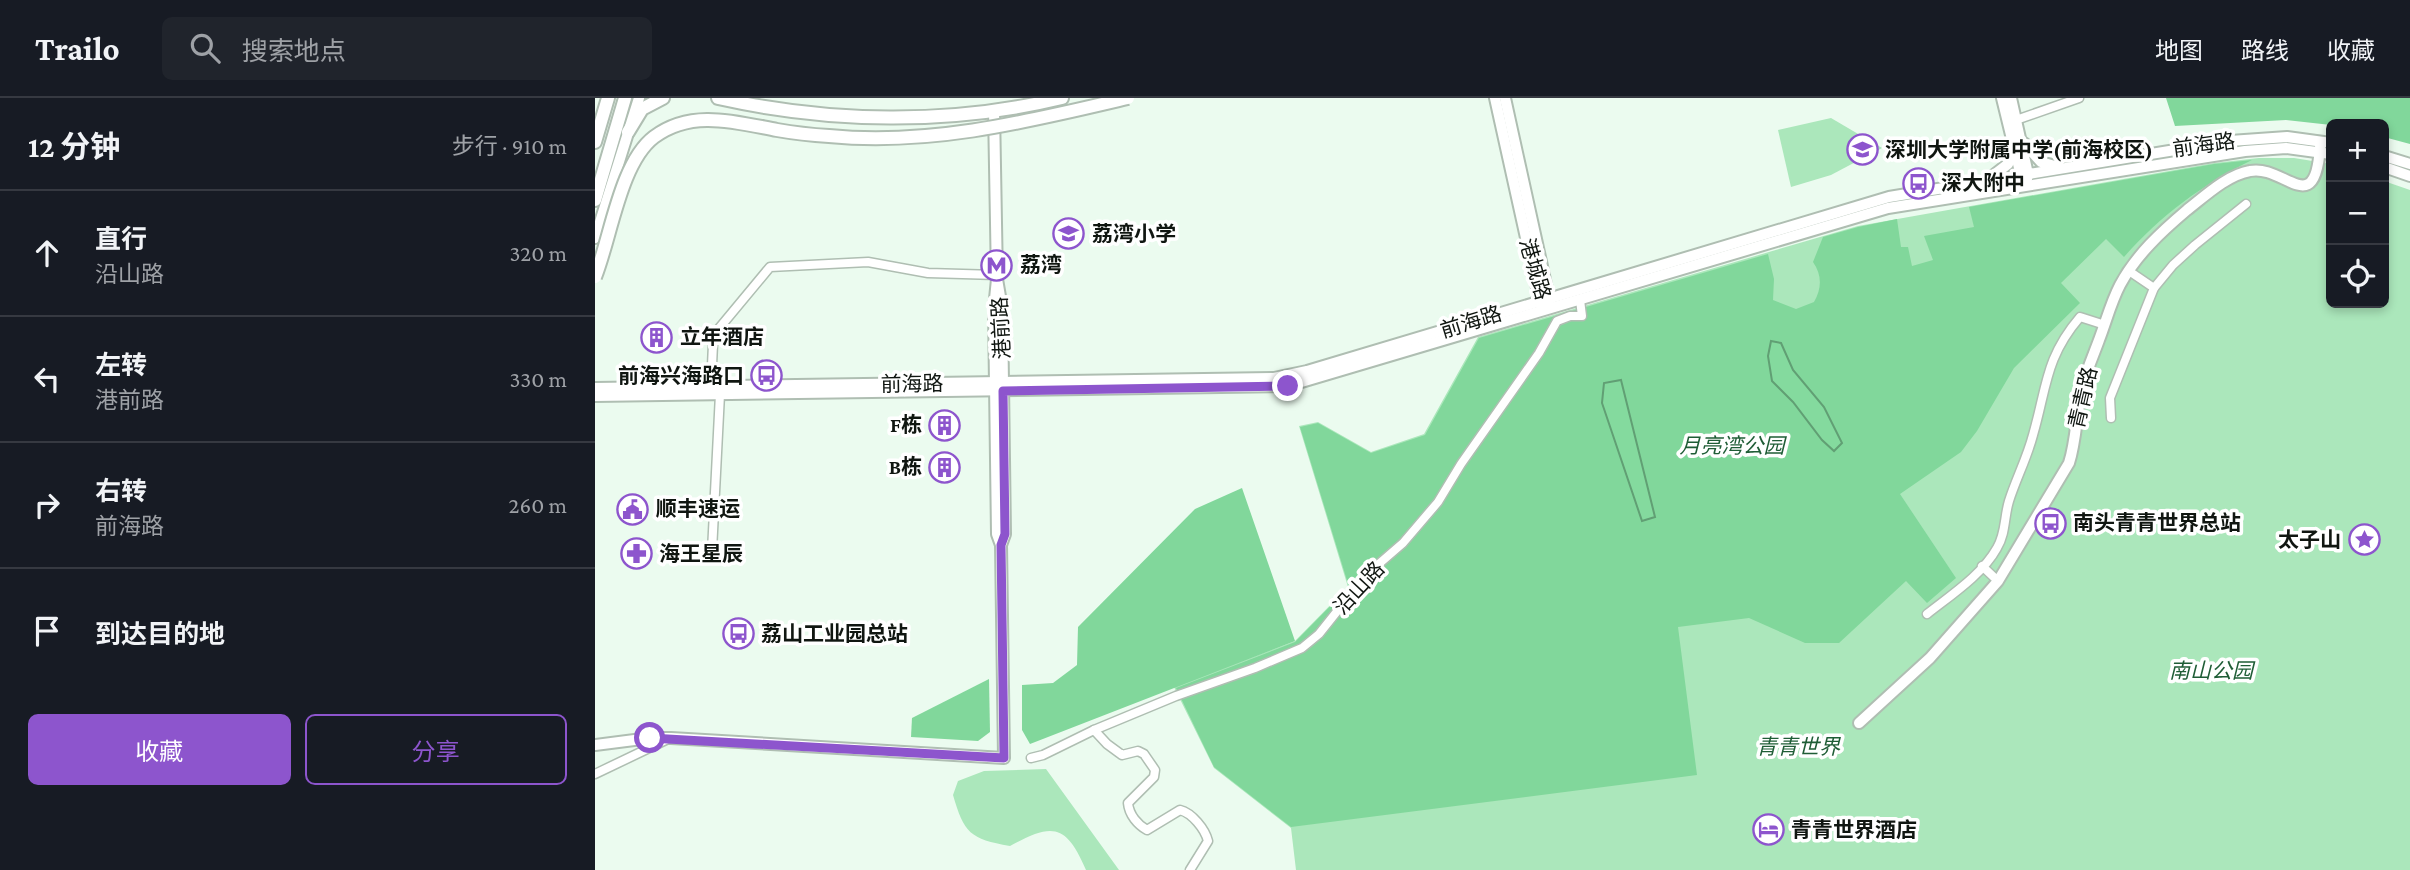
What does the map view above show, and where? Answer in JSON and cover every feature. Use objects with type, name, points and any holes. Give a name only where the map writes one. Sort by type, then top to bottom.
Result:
[{"type":"main road","points":[[595,142],[608,98]]},
{"type":"main road","points":[[595,200],[625,98]]},
{"type":"main road","points":[[628,132],[642,109],[663,98]]},
{"type":"main road","points":[[717,98],[783,111],[874,118],[994,110],[1062,98]]},
{"type":"main road","points":[[595,277],[627,175],[638,154],[654,137],[685,122],[725,120],[832,137],[912,137],[1005,126],[1128,98]]},
{"type":"street","points":[[595,239],[639,98]]},
{"type":"street","name":"港城路","points":[[1495,98],[1545,303]]},
{"type":"street","name":"港城路","points":[[1505,98],[1545,303]]},
{"type":"street","points":[[2002,98],[2024,178]]},
{"type":"street","points":[[2011,98],[2020,137],[2024,178]]},
{"type":"street","points":[[2016,120],[2079,98]]},
{"type":"street","name":"港前路","points":[[671,738],[1004,758],[1001,545],[997,534],[999,387],[994,309],[997,277],[994,110]]},
{"type":"street","points":[[2020,137],[2041,162],[2064,167]]},
{"type":"street","name":"前海路","points":[[1545,303],[1580,300],[1888,208],[2064,167],[2257,138],[2287,137],[2326,147]]},
{"type":"street","name":"前海路","points":[[595,388],[715,390],[999,387],[1274,378],[1545,303],[1865,203],[1985,181],[2245,150],[2326,147]]},
{"type":"street","name":"青青路","points":[[1859,723],[1930,658],[1998,581],[2069,463],[2074,447],[2083,384],[2120,284],[2129,271],[2158,236],[2197,202],[2227,181],[2255,170],[2268,172],[2296,185],[2307,184],[2315,177],[2326,147]]},
{"type":"street","points":[[1985,181],[2008,164],[2014,149]]},
{"type":"street","points":[[2389,158],[2410,164]]},
{"type":"street","points":[[2389,169],[2410,176]]},
{"type":"street","points":[[2111,418],[2110,398],[2154,288],[2173,265],[2246,204]]},
{"type":"street","points":[[712,551],[715,390],[713,344],[716,332],[770,267],[868,262],[928,273],[997,277]]},
{"type":"street","points":[[2129,271],[2154,288]]},
{"type":"street","name":"沿山路","points":[[1031,758],[1176,696],[1302,648],[1366,575],[1403,543],[1438,502],[1461,464],[1539,353],[1557,321],[1570,316],[1581,316],[1580,300]]},
{"type":"street","points":[[1927,614],[1982,566],[1997,549],[2004,532],[2009,501],[2027,454],[2043,387],[2055,353],[2080,317],[2105,325]]},
{"type":"street","name":"前海路","points":[[595,396],[715,390]]},
{"type":"street","points":[[1982,566],[1998,581]]},
{"type":"street","points":[[1094,730],[1122,755],[1138,751],[1144,754],[1155,770],[1154,777],[1128,803],[1128,810],[1140,826],[1147,830],[1179,810],[1187,812],[1206,833],[1209,841],[1190,870]]},
{"type":"street","points":[[595,746],[650,738],[671,738]]},
{"type":"street","points":[[595,774],[671,738]]},
{"type":"green space","points":[[2166,98],[2410,98],[2410,144],[2389,138],[2389,119],[2326,119],[2326,124],[2286,120],[2175,126]]},
{"type":"green space","points":[[1831,118],[1882,148],[1831,175],[1791,187],[1778,130]]},
{"type":"green space","points":[[2259,158],[2294,158],[2326,163],[2326,308],[2389,308],[2389,183],[2410,190],[2410,870],[1296,870],[1291,828],[1214,768],[1174,687],[1295,641],[1348,587],[1299,426],[1318,422],[1371,452],[1424,434],[1478,337],[1858,226],[2214,163]]},
{"type":"green space","name":"月亮湾公园","points":[[2252,160],[2183,202],[2152,228],[2124,257],[2106,239],[2061,283],[2080,303],[2014,368],[1977,431],[1961,452],[1900,494],[1956,578],[1927,603],[1906,581],[1839,643],[1805,643],[1749,618],[1678,627],[1697,775],[1291,827],[1214,767],[1176,688],[1295,642],[1349,587],[1300,427],[1318,423],[1371,453],[1425,435],[1479,338],[1768,254],[1774,279],[1773,300],[1796,309],[1814,302],[1817,297],[1819,277],[1813,262],[1823,237],[1897,219],[1901,247],[1908,247],[1912,266],[1933,260],[1924,236],[1974,227],[1969,207],[2214,164]]},
{"type":"green space","points":[[1242,488],[1295,641],[1030,744],[1022,730],[1022,685],[1053,683],[1077,665],[1078,627],[1195,509]]},
{"type":"green space","points":[[989,679],[990,732],[978,741],[911,737],[912,718]]},
{"type":"green space","points":[[1046,769],[1119,870],[1086,870],[1072,843],[1056,832],[1037,833],[1010,846],[977,837],[965,826],[953,795],[958,781],[984,771]]},
{"type":"shaded area","points":[[1771,341],[1781,343],[1793,370],[1824,407],[1842,443],[1834,451],[1772,381],[1768,356]]},
{"type":"shaded area","points":[[1621,380],[1655,517],[1642,521],[1602,403],[1604,383]]},
{"type":"place","name":"深圳大学附属中学(前海校区)","points":[[1862,150]]},
{"type":"place","name":"深大附中","points":[[1918,183]]},
{"type":"place","name":"荔湾小学","points":[[1069,234]]},
{"type":"place","name":"荔湾","points":[[997,265]]},
{"type":"place","name":"立年酒店","points":[[657,337]]},
{"type":"place","name":"前海兴海路口","points":[[767,376]]},
{"type":"place","name":"F栋","points":[[945,425]]},
{"type":"place","name":"B栋","points":[[945,467]]},
{"type":"place","name":"顺丰速运","points":[[633,509]]},
{"type":"place","name":"南头青青世界总站","points":[[2050,523]]},
{"type":"place","name":"太子山","points":[[2364,540]]},
{"type":"place","name":"海王星辰","points":[[636,554]]},
{"type":"place","name":"荔山工业园总站","points":[[738,634]]},
{"type":"place","name":"青青世界酒店","points":[[1768,830]]},
{"type":"route","points":[[650,738],[1004,758],[1001,545],[1005,534],[1003,391],[1288,386]]},
{"type":"park label","name":"南山公园","points":[[2211,671]]},
{"type":"park label","name":"青青世界","points":[[1798,747]]}]
